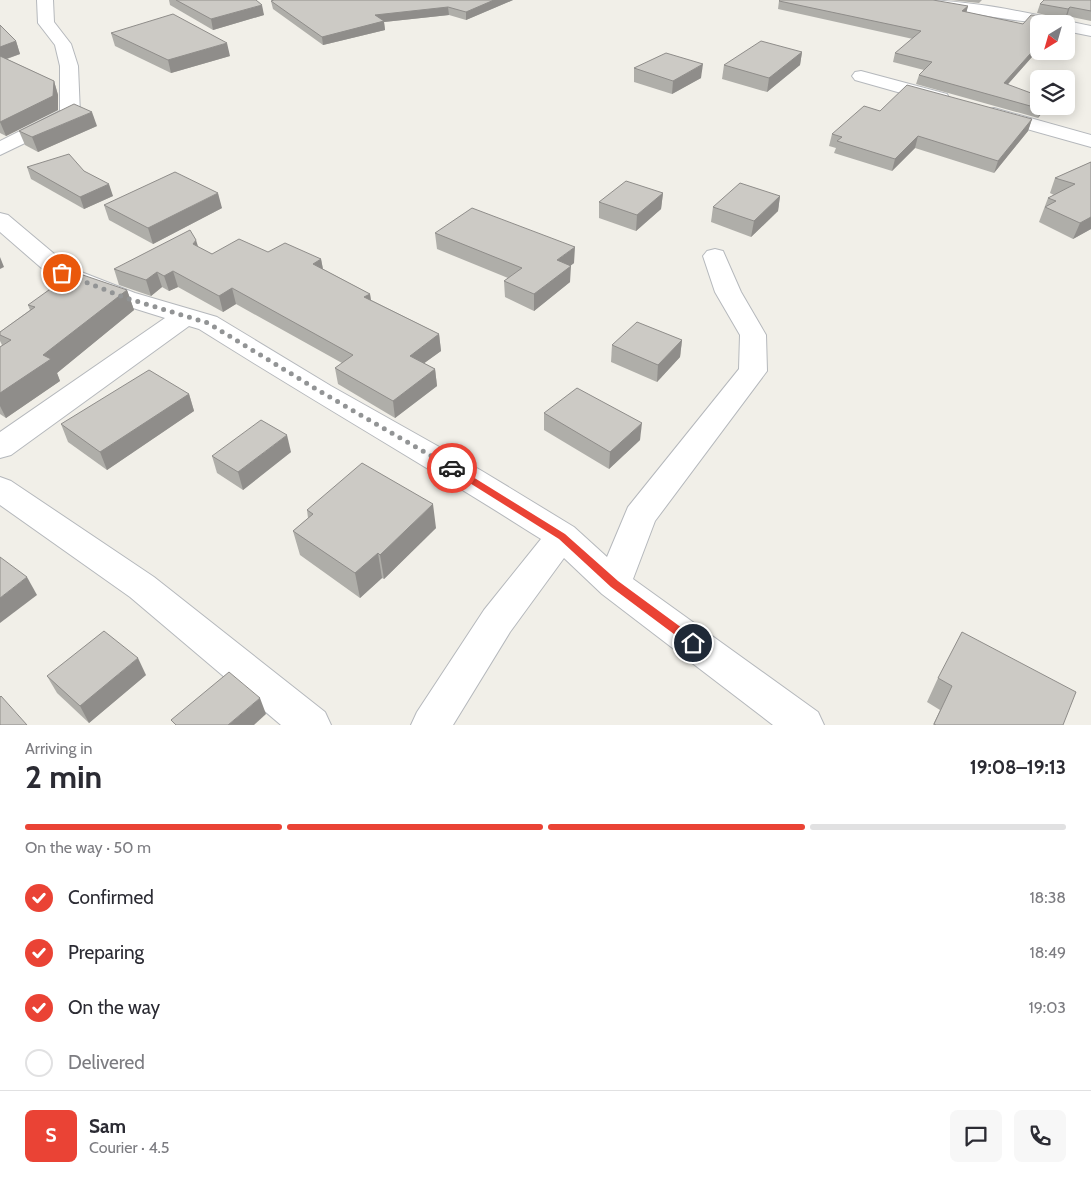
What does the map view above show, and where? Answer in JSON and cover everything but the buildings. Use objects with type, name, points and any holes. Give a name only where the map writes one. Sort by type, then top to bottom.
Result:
[{"type":"street","points":[[0,149],[70,114],[69,66],[64,44],[46,23],[45,0]]},
{"type":"street","points":[[922,0],[1005,12],[1030,18]]},
{"type":"street","points":[[1075,28],[1091,31]]},
{"type":"street","points":[[861,76],[954,102]]},
{"type":"street","points":[[973,108],[1091,141]]},
{"type":"street","points":[[0,220],[62,273],[126,298],[208,323],[321,392],[471,479],[562,536],[614,584],[804,725]]},
{"type":"street","points":[[614,584],[640,516],[714,418],[753,371],[753,335],[728,292],[715,256]]},
{"type":"street","points":[[0,447],[186,316]]},
{"type":"street","points":[[0,489],[142,587],[311,725]]},
{"type":"street","points":[[431,725],[497,621],[562,536]]},
{"type":"way so far","points":[[62,273],[126,298],[208,323],[321,392],[452,468]]},
{"type":"route","points":[[452,468],[562,536],[614,584],[693,643]]}]
